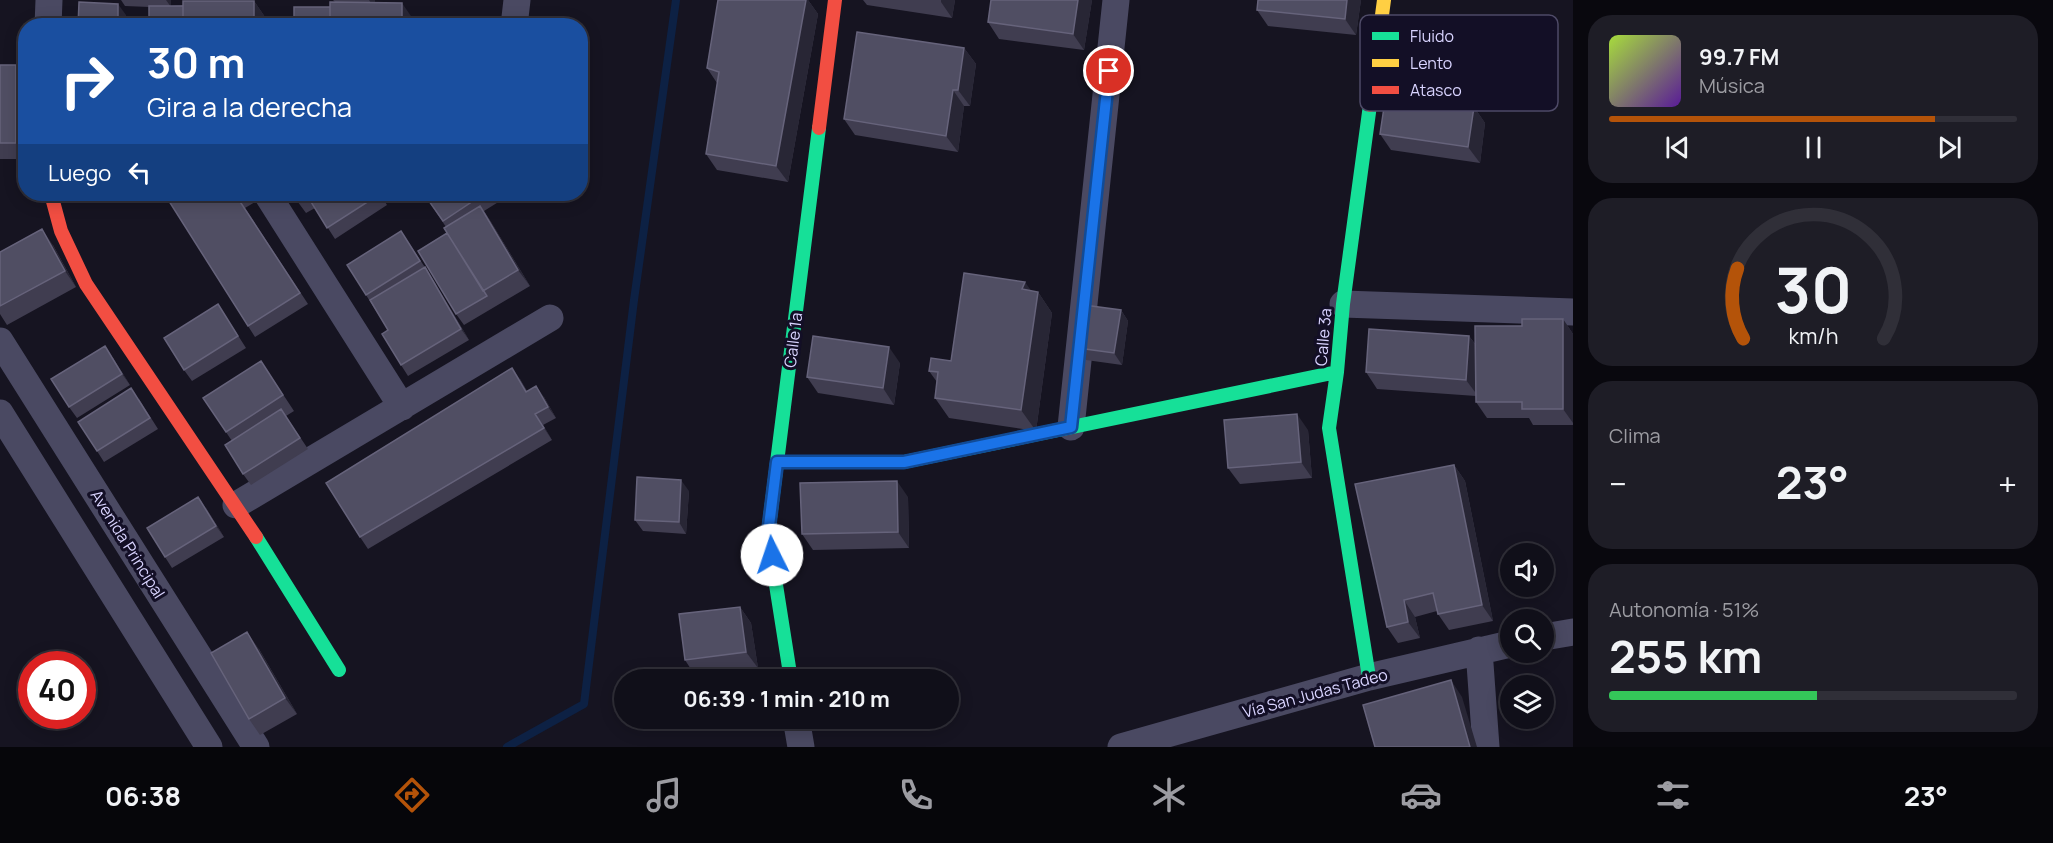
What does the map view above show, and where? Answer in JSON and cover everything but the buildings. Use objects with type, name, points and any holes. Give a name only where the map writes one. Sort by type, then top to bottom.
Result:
[{"type":"street","points":[[48,0],[48,18]]},
{"type":"street","points":[[515,18],[517,0]]},
{"type":"street","name":"Calle 1a","points":[[788,669],[768,534],[835,0]]},
{"type":"street","points":[[1071,427],[1116,0]]},
{"type":"street","name":"Calle 3a","points":[[1382,15],[1384,0]]},
{"type":"street","name":"Calle 3a","points":[[1369,111],[1329,428],[1370,677]]},
{"type":"street","points":[[53,201],[61,231],[86,284],[236,505],[339,670]]},
{"type":"street","points":[[271,201],[402,407]]},
{"type":"street","points":[[1343,304],[1573,312]]},
{"type":"street","points":[[236,505],[550,318]]},
{"type":"street","name":"Avenida Principal","points":[[0,341],[256,747]]},
{"type":"street","points":[[777,462],[904,462],[1337,372]]},
{"type":"street","points":[[0,413],[210,747]]},
{"type":"street","points":[[1554,635],[1573,632]]},
{"type":"street","name":"Vía San Judas Tadeo","points":[[1121,747],[1370,677],[1500,646]]},
{"type":"street","points":[[1479,650],[1486,747]]},
{"type":"street","points":[[798,729],[801,747]]},
{"type":"waterway","points":[[507,747],[584,704],[634,300],[676,0]]},
{"type":"traffic: fast","points":[[1369,111],[1329,428],[1369,677]]},
{"type":"traffic: fast","points":[[789,669],[768,534],[819,128]]},
{"type":"traffic: fast","points":[[777,462],[904,462],[1337,372]]},
{"type":"traffic: fast","points":[[256,537],[339,670]]},
{"type":"traffic: slow","points":[[1382,15],[1384,0]]},
{"type":"traffic: jam","points":[[819,128],[835,0]]},
{"type":"traffic: jam","points":[[53,201],[61,231],[86,284],[256,537]]},
{"type":"route","points":[[772,555],[768,534],[777,462],[904,462],[1071,427],[1109,71]]}]
